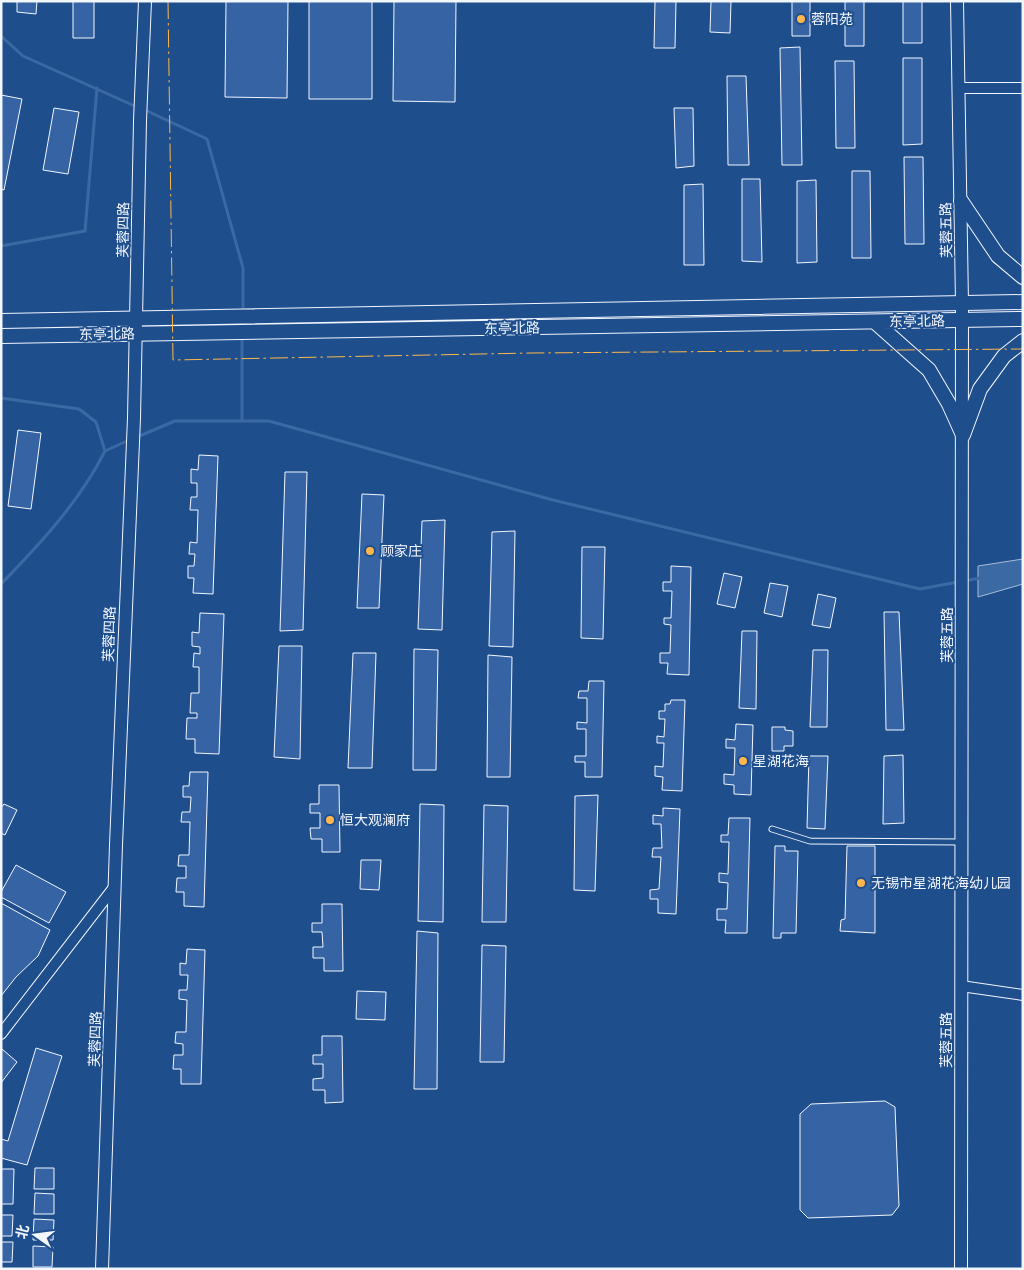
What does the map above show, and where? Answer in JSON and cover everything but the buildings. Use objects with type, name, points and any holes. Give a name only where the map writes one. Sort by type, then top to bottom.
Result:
[{"type":"main road","points":[[961,201],[998,256],[1023,277]]},
{"type":"main road","name":"东亭北路","points":[[1,336],[136,333],[224,324],[257,316],[1023,302]]},
{"type":"main road","name":"东亭北路","points":[[1,321],[136,318],[224,324],[257,332],[1023,319]]},
{"type":"main road","points":[[876,322],[929,370],[950,404],[962,436]]},
{"type":"main road","points":[[962,436],[980,389],[1004,356],[1023,341]]},
{"type":"street","name":"芙蓉四路","points":[[102,1269],[134,418],[140,121],[145,1]]},
{"type":"street","name":"芙蓉五路","points":[[957,1],[962,303],[961,1269]]},
{"type":"street","points":[[958,88],[1023,88]]},
{"type":"street","points":[[1,1034],[115,886]]},
{"type":"street","points":[[961,986],[1023,995]]},
{"type":"lane","points":[[772,829],[810,841],[961,842]]},
{"type":"water","points":[[1023,559],[1023,584],[978,597],[978,566]]},
{"type":"waterway","points":[[1,36],[23,56],[137,107]]},
{"type":"waterway","points":[[1,246],[85,231],[97,88]]},
{"type":"waterway","points":[[143,109],[207,139],[243,268],[243,313]]},
{"type":"waterway","points":[[242,336],[242,421]]},
{"type":"waterway","points":[[1,398],[79,409],[96,422],[105,451],[129,440]]},
{"type":"waterway","points":[[137,437],[175,421],[269,421],[553,500],[920,589],[958,582]]},
{"type":"waterway","points":[[1,584],[44,538],[71,505],[105,451]]},
{"type":"waterway","points":[[964,581],[980,578]]},
{"type":"power","points":[[168,1],[173,360],[532,353],[1023,349]]},
{"type":"place","name":"蓉阳苑","points":[[801,19]]},
{"type":"place","name":"顾家庄","points":[[370,551]]},
{"type":"place","name":"星湖花海","points":[[743,761]]},
{"type":"place","name":"恒大观澜府","points":[[330,820]]},
{"type":"place","name":"无锡市星湖花海幼儿园","points":[[861,883]]}]
